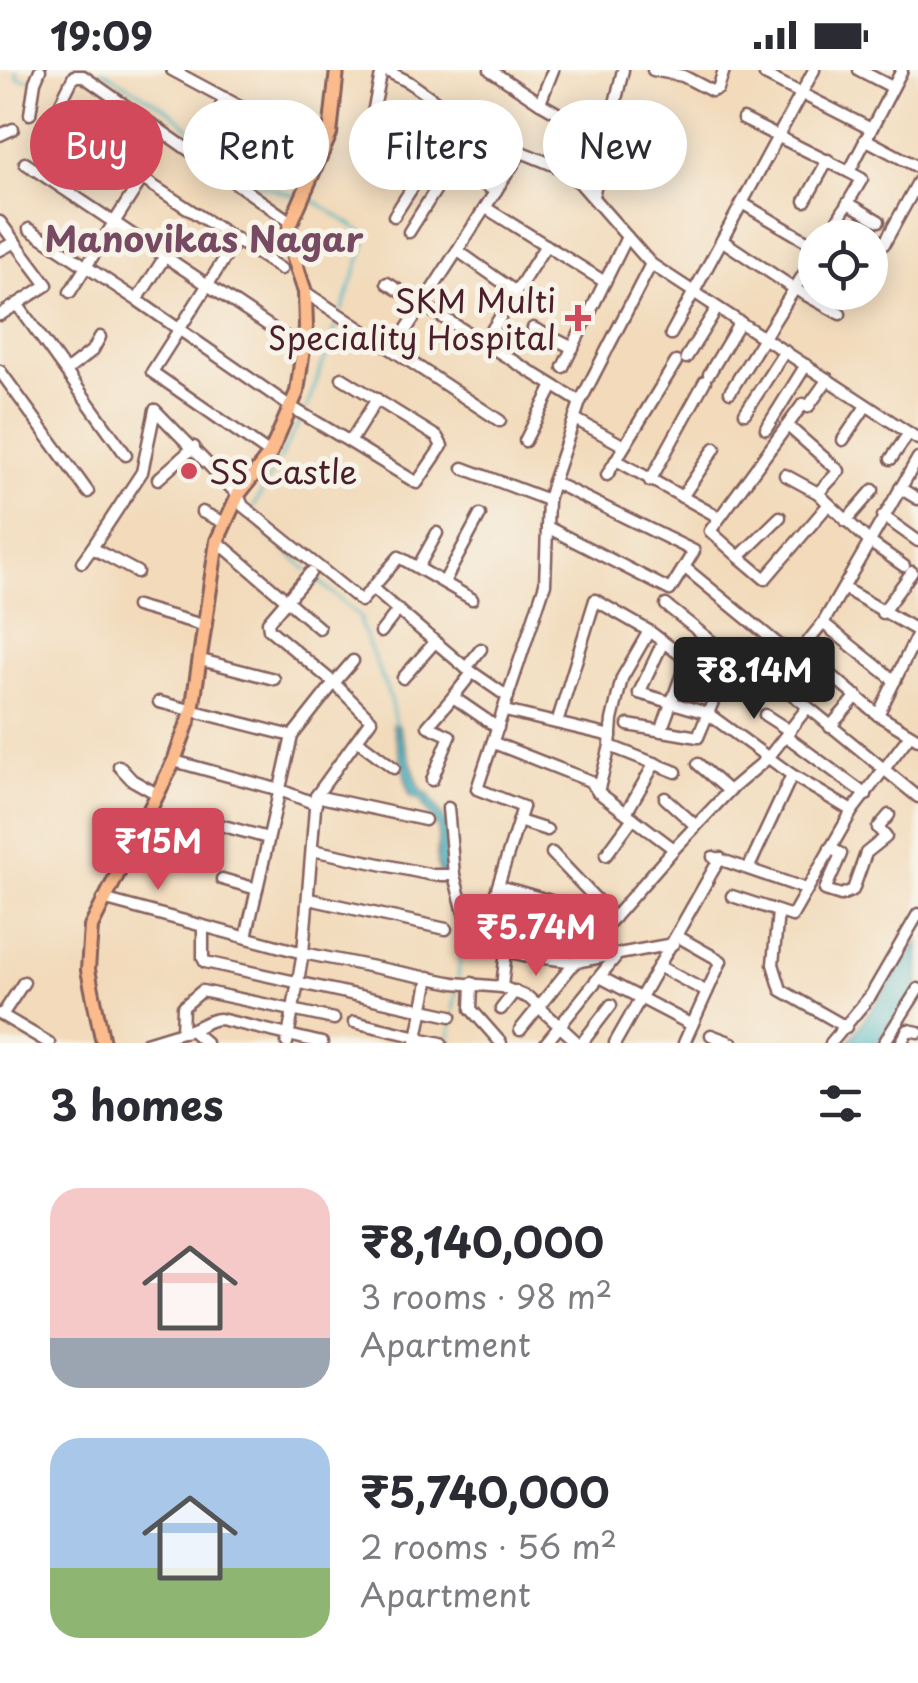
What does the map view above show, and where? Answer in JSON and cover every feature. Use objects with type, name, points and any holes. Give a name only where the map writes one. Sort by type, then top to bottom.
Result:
[{"type":"main road","points":[[329,133],[337,70]]},
{"type":"main road","points":[[100,1043],[88,970],[91,928],[174,761],[192,711],[217,540],[300,413],[296,392],[306,327],[305,292],[289,243],[293,218],[306,190]]},
{"type":"street","points":[[32,100],[40,70]]},
{"type":"street","points":[[172,70],[228,100]]},
{"type":"street","points":[[376,100],[383,70],[435,100]]},
{"type":"street","points":[[409,82],[415,70]]},
{"type":"street","points":[[490,70],[543,105]]},
{"type":"street","points":[[540,103],[553,70]]},
{"type":"street","points":[[593,196],[623,70]]},
{"type":"street","points":[[653,70],[683,76],[712,91],[718,89],[724,70]]},
{"type":"street","points":[[671,334],[814,70]]},
{"type":"street","points":[[858,70],[892,86]]},
{"type":"street","points":[[849,172],[902,70]]},
{"type":"street","points":[[765,75],[868,134],[918,168]]},
{"type":"street","points":[[62,100],[74,76],[83,76],[118,100]]},
{"type":"street","points":[[744,118],[862,178],[838,220]]},
{"type":"street","points":[[0,134],[13,129]]},
{"type":"street","points":[[163,130],[293,218]]},
{"type":"street","points":[[523,153],[556,166],[593,196],[651,264],[914,436],[891,459]]},
{"type":"street","points":[[805,201],[828,160]]},
{"type":"street","points":[[25,163],[302,348]]},
{"type":"street","points":[[393,350],[496,191],[448,170],[408,232]]},
{"type":"street","points":[[888,237],[918,182]]},
{"type":"street","points":[[70,292],[135,190]]},
{"type":"street","points":[[163,190],[281,269]]},
{"type":"street","points":[[394,216],[411,190]]},
{"type":"street","points":[[742,203],[798,236]]},
{"type":"street","points":[[848,203],[876,220]]},
{"type":"street","points":[[486,208],[604,282]]},
{"type":"street","points":[[0,222],[47,285],[0,316]]},
{"type":"street","points":[[29,229],[300,413],[415,483],[420,482],[438,454],[442,443],[438,437],[342,378]]},
{"type":"street","points":[[563,368],[628,237]]},
{"type":"street","points":[[237,239],[152,372],[270,454]]},
{"type":"street","points":[[723,241],[840,314]]},
{"type":"street","points":[[0,250],[15,242]]},
{"type":"street","points":[[483,344],[546,245]]},
{"type":"street","points":[[458,251],[516,292]]},
{"type":"street","points":[[138,300],[166,255]]},
{"type":"street","points":[[593,941],[489,914],[524,806],[477,790],[544,584],[548,500],[580,402],[651,264]]},
{"type":"street","points":[[386,284],[580,402]]},
{"type":"street","points":[[730,392],[798,284]]},
{"type":"street","points":[[305,292],[500,421]]},
{"type":"street","points":[[18,304],[126,454]]},
{"type":"street","points":[[608,475],[717,308]]},
{"type":"street","points":[[650,480],[740,322]]},
{"type":"street","points":[[533,328],[573,348]]},
{"type":"street","points":[[66,371],[94,350],[100,338]]},
{"type":"street","points":[[745,413],[785,352]]},
{"type":"street","points":[[766,430],[806,365]]},
{"type":"street","points":[[0,371],[88,492]]},
{"type":"street","points":[[828,380],[808,408],[803,404],[710,531],[765,580],[829,504]]},
{"type":"street","points":[[525,441],[532,414],[553,386]]},
{"type":"street","points":[[350,442],[377,399]]},
{"type":"street","points":[[843,440],[866,406]]},
{"type":"street","points":[[82,562],[142,472],[155,410],[255,516],[361,601],[399,557],[472,598]]},
{"type":"street","points":[[575,419],[624,446]]},
{"type":"street","points":[[789,427],[839,471],[818,492]]},
{"type":"street","points":[[158,479],[194,448]]},
{"type":"street","points":[[682,497],[715,448]]},
{"type":"street","points":[[918,458],[823,623],[776,681],[918,798]]},
{"type":"street","points":[[616,460],[713,514]]},
{"type":"street","points":[[464,468],[548,500]]},
{"type":"street","points":[[785,475],[818,492],[871,543],[912,573],[882,613]]},
{"type":"street","points":[[547,527],[670,590],[694,551],[554,482]]},
{"type":"street","points":[[900,488],[918,499]]},
{"type":"street","points":[[846,520],[873,490]]},
{"type":"street","points":[[202,512],[225,523]]},
{"type":"street","points":[[444,582],[480,515]]},
{"type":"street","points":[[883,516],[918,541]]},
{"type":"street","points":[[739,557],[780,517]]},
{"type":"street","points":[[418,567],[438,533]]},
{"type":"street","points":[[217,540],[319,628]]},
{"type":"street","points":[[92,548],[138,572]]},
{"type":"street","points":[[684,567],[914,737],[852,811],[792,916],[732,896]]},
{"type":"street","points":[[288,1039],[304,953],[316,800],[371,720],[334,683],[268,629],[268,622],[310,573]]},
{"type":"street","points":[[373,589],[469,671],[508,697]]},
{"type":"street","points":[[844,589],[882,613],[917,628],[878,714]]},
{"type":"street","points":[[556,723],[595,600],[649,631],[720,685]]},
{"type":"street","points":[[628,725],[698,737],[720,685],[738,655],[706,637],[666,604]]},
{"type":"street","points":[[136,606],[206,626]]},
{"type":"street","points":[[381,632],[398,610]]},
{"type":"street","points":[[823,623],[896,681]]},
{"type":"street","points":[[598,792],[622,678],[649,631]]},
{"type":"street","points":[[661,730],[687,660],[706,637]]},
{"type":"street","points":[[403,678],[435,642]]},
{"type":"street","points":[[663,642],[639,693],[707,713],[792,775],[852,811]]},
{"type":"street","points":[[432,780],[450,736],[428,726],[453,696],[480,649]]},
{"type":"street","points":[[201,660],[274,678]]},
{"type":"street","points":[[246,937],[292,736],[353,661]]},
{"type":"street","points":[[453,696],[498,728]]},
{"type":"street","points":[[830,727],[857,696]]},
{"type":"street","points":[[159,702],[292,736]]},
{"type":"street","points":[[520,1030],[674,849],[729,791],[768,758],[807,708]]},
{"type":"street","points":[[505,711],[611,741],[676,772]]},
{"type":"street","points":[[765,715],[866,795]]},
{"type":"street","points":[[357,740],[394,768]]},
{"type":"street","points":[[494,742],[590,781],[598,792],[674,849]]},
{"type":"street","points":[[174,761],[316,800],[426,820]]},
{"type":"street","points":[[606,854],[656,764]]},
{"type":"street","points":[[698,764],[729,791]]},
{"type":"street","points":[[119,766],[132,780],[157,794]]},
{"type":"street","points":[[749,867],[792,775]]},
{"type":"street","points":[[665,798],[696,826]]},
{"type":"street","points":[[448,808],[454,875],[465,916]]},
{"type":"street","points":[[830,848],[840,854],[825,890],[841,895],[853,890],[866,853],[886,836],[878,828],[889,815]]},
{"type":"street","points":[[519,820],[547,830]]},
{"type":"street","points":[[204,822],[268,838]]},
{"type":"street","points":[[312,850],[454,875]]},
{"type":"street","points":[[552,853],[614,918]]},
{"type":"street","points":[[615,1043],[717,858],[806,889]]},
{"type":"street","points":[[222,879],[257,888]]},
{"type":"street","points":[[498,886],[568,906]]},
{"type":"street","points":[[103,899],[304,953],[502,987],[538,1007],[580,1043],[611,1006]]},
{"type":"street","points":[[309,899],[446,929]]},
{"type":"street","points":[[778,912],[773,964],[781,990],[846,1028]]},
{"type":"street","points":[[832,1043],[879,982],[918,914]]},
{"type":"street","points":[[203,926],[204,961],[451,1016]]},
{"type":"street","points":[[477,944],[574,962],[617,956],[675,940],[721,961],[684,1043]]},
{"type":"street","points":[[502,987],[506,951]]},
{"type":"street","points":[[546,1043],[617,956]]},
{"type":"street","points":[[660,967],[707,992]]},
{"type":"street","points":[[417,1039],[429,977]]},
{"type":"street","points":[[602,978],[692,1025]]},
{"type":"street","points":[[24,982],[1,1014],[50,1043]]},
{"type":"street","points":[[463,983],[471,1009],[498,1042]]},
{"type":"street","points":[[884,1043],[918,989]]},
{"type":"street","points":[[206,1043],[187,1031],[183,1007],[202,992],[334,1019]]},
{"type":"street","points":[[500,1009],[515,992]]},
{"type":"street","points":[[146,1043],[220,1019],[288,1039],[322,1043]]},
{"type":"street","points":[[354,1022],[442,1043]]},
{"type":"street","points":[[901,1043],[908,1030],[918,1032]]},
{"type":"street","points":[[624,1032],[636,1043]]},
{"type":"street","points":[[711,1035],[732,1043]]},
{"type":"water","points":[[393,725],[398,725],[420,790],[428,795],[449,827],[446,861],[454,888],[446,890],[437,863],[439,829],[420,799],[410,795]]},
{"type":"water","points":[[918,941],[918,1009],[899,1015],[878,1043],[848,1043]]},
{"type":"waterway","points":[[17,70],[17,78],[29,80]]},
{"type":"waterway","points":[[102,70],[168,110],[254,183],[299,197]]},
{"type":"waterway","points":[[306,199],[368,236],[342,311]]},
{"type":"waterway","points":[[306,410],[339,319]]},
{"type":"waterway","points":[[254,506],[302,417]]},
{"type":"waterway","points":[[262,528],[307,570]]},
{"type":"waterway","points":[[313,576],[362,619],[360,623],[390,698],[396,728]]},
{"type":"waterway","points":[[447,888],[462,939],[458,977]]},
{"type":"waterway","points":[[453,1012],[457,985]]},
{"type":"waterway","points":[[449,1043],[452,1020]]},
{"type":"place","name":"SKM Multi Speciality Hospital","points":[[578,318]]},
{"type":"place","name":"SS Castle","points":[[189,471]]},
{"type":"district","name":"Manovikas Nagar","points":[[204,237]]}]
